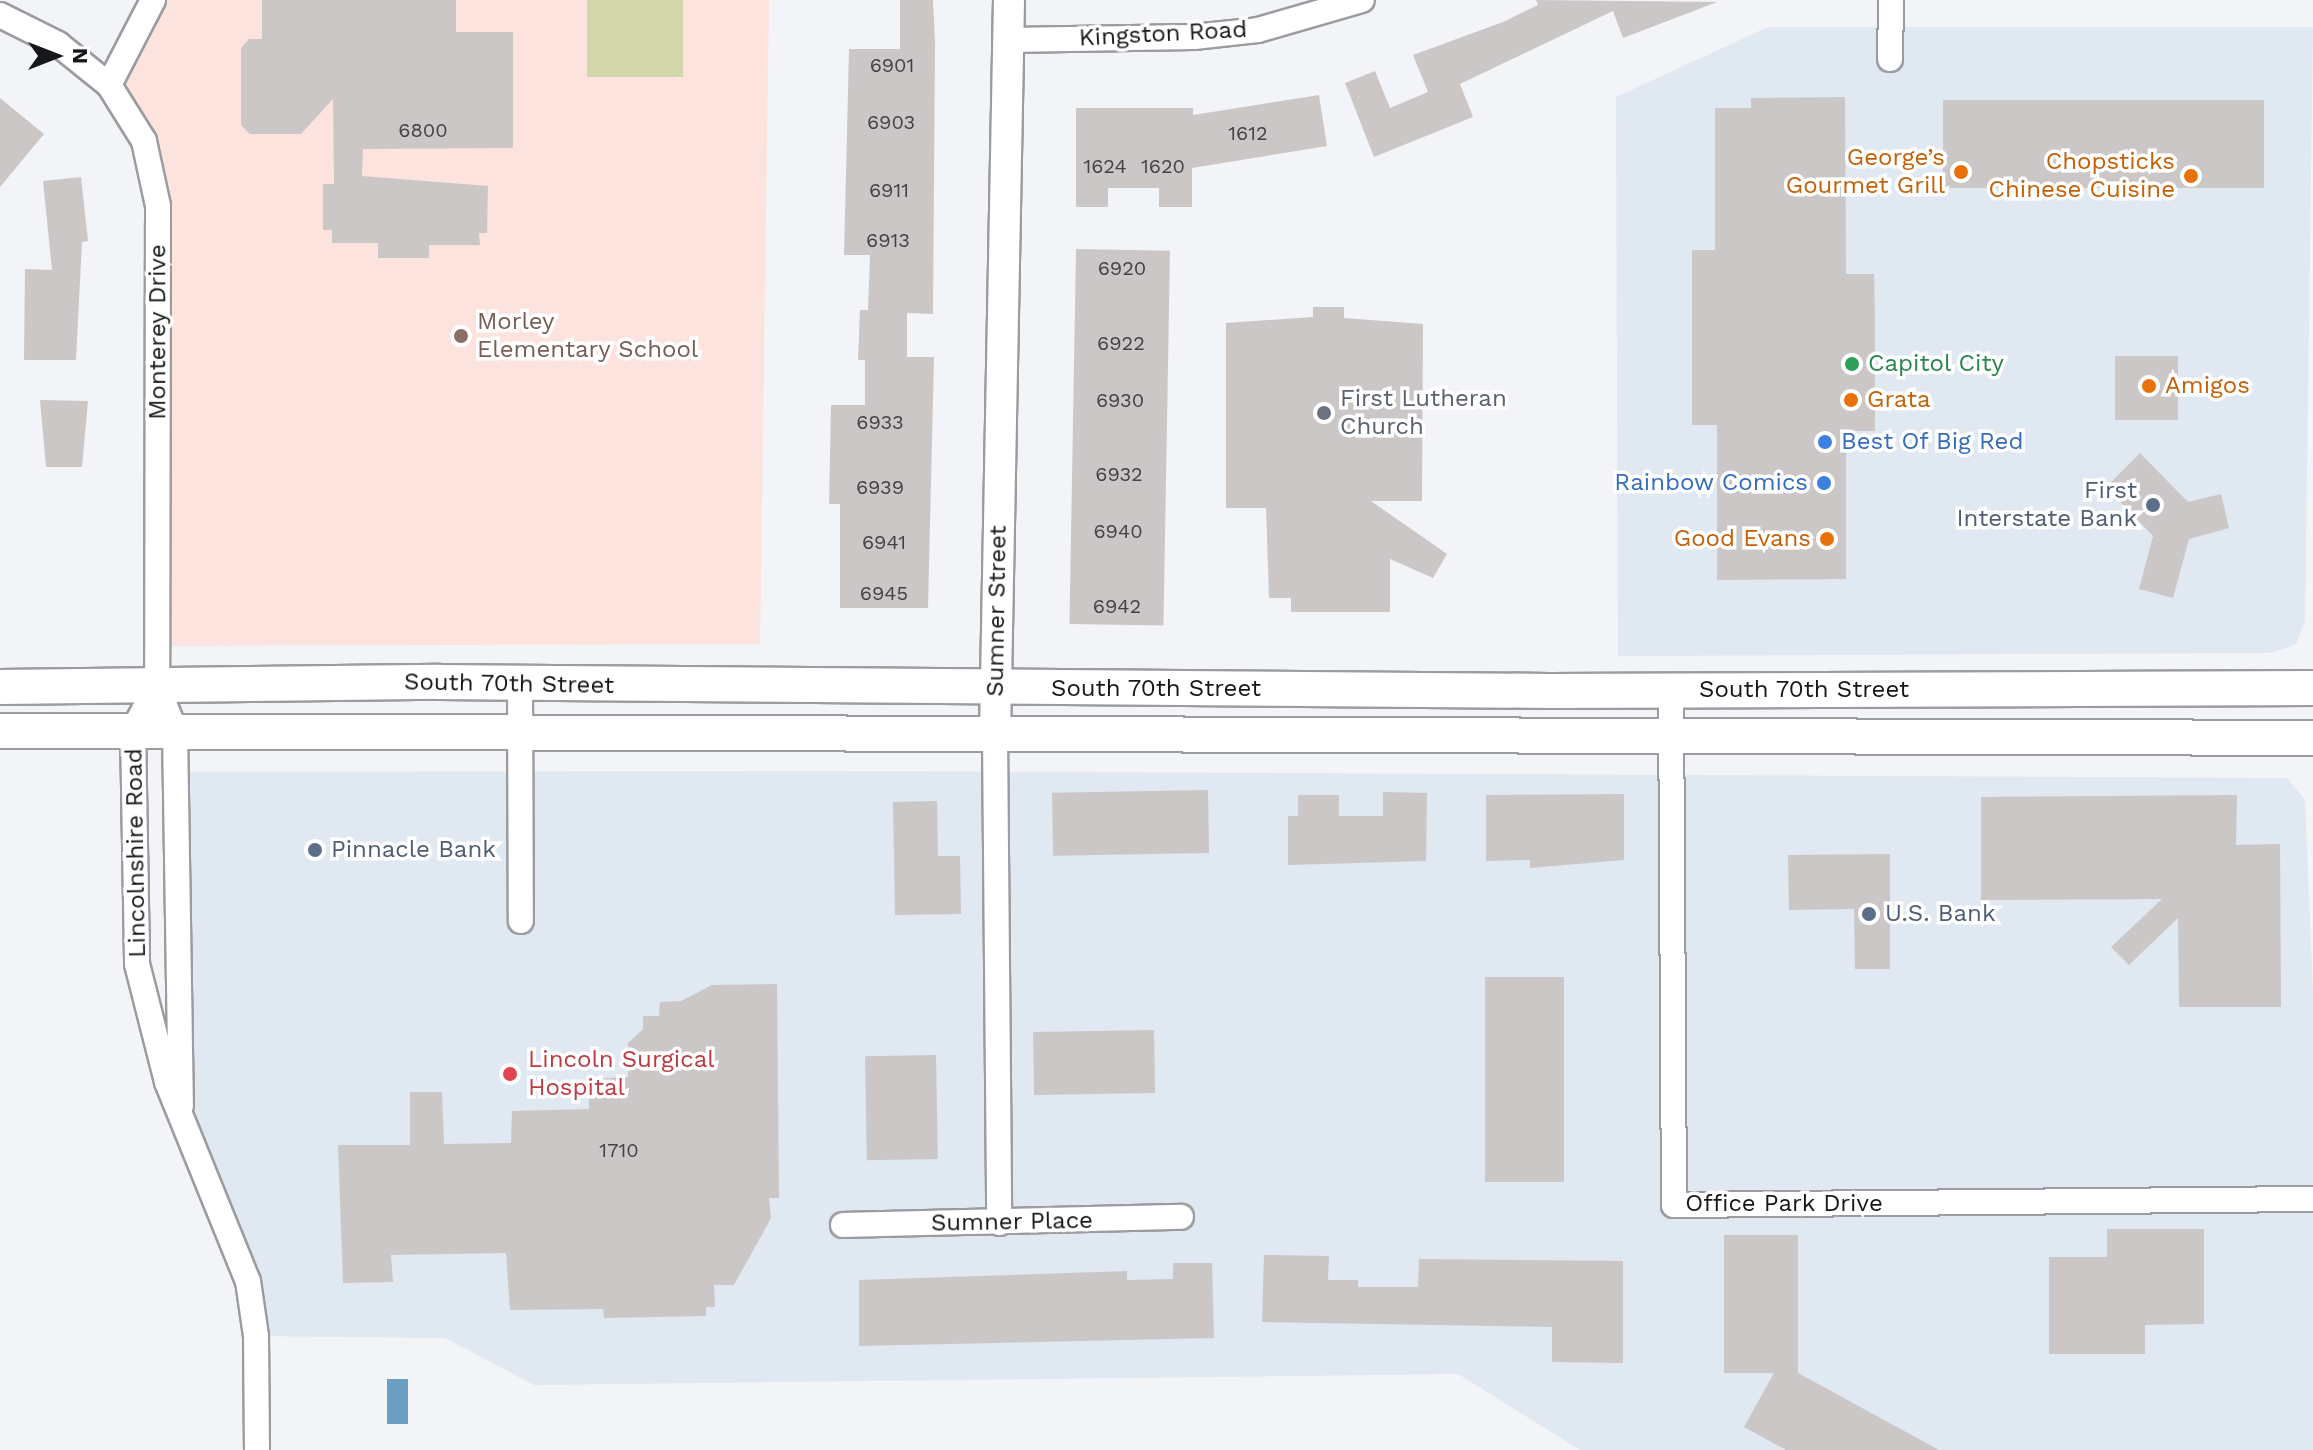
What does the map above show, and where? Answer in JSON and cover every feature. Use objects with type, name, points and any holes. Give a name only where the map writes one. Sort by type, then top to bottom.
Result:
[{"type":"main road","name":"South 70th Street","points":[[0,687],[520,684],[995,689],[2313,688]]},
{"type":"main road","name":"South 70th Street","points":[[0,731],[2313,738]]},
{"type":"street","points":[[109,85],[153,0]]},
{"type":"street","name":"Sumner Street","points":[[999,1223],[995,689],[1009,0]]},
{"type":"street","name":"Kingston Road","points":[[1008,40],[1194,37],[1258,30],[1362,0]]},
{"type":"street","points":[[1890,59],[1891,0]]},
{"type":"street","name":"Monterey Drive","points":[[0,15],[58,44],[109,85],[144,141],[158,206],[157,686]]},
{"type":"street","points":[[520,684],[521,921]]},
{"type":"street","name":"Lincolnshire Road","points":[[157,686],[175,730],[181,1106]]},
{"type":"street","name":"Lincolnshire Road","points":[[157,686],[133,730],[137,964],[149,1023],[167,1082],[181,1106],[252,1299],[257,1450]]},
{"type":"street","name":"Office Park Drive","points":[[1671,690],[1674,1205],[2313,1199]]},
{"type":"street","name":"Sumner Place","points":[[843,1225],[1181,1217]]},
{"type":"shaded area","name":"Morley Elementary School","points":[[153,0],[769,0],[760,644],[157,646],[158,206],[109,85]]},
{"type":"shaded area","points":[[1768,27],[2313,27],[2305,621],[2296,644],[2271,653],[1618,656],[1616,97]]},
{"type":"shaded area","points":[[839,771],[2287,778],[2305,800],[2313,992],[2313,1450],[1580,1450],[1458,1374],[534,1385],[445,1338],[256,1336],[181,1106],[176,772]]},
{"type":"green space","points":[[587,0],[683,0],[683,77],[587,77]]},
{"type":"water","points":[[387,1379],[408,1379],[408,1424],[387,1424]]},
{"type":"building","name":"Morley Elementary School","points":[[262,0],[456,0],[456,32],[513,32],[513,148],[363,149],[362,176],[488,186],[487,233],[479,233],[480,245],[429,245],[429,258],[378,258],[378,243],[332,243],[332,230],[323,230],[323,184],[334,184],[333,99],[301,134],[250,134],[241,125],[241,48],[249,39],[262,39]]},
{"type":"building","points":[[900,0],[933,0],[935,42],[933,314],[907,313],[907,357],[934,357],[928,608],[840,608],[840,504],[829,504],[831,405],[865,405],[865,360],[858,360],[860,310],[868,310],[870,255],[844,255],[849,49],[900,49]]},
{"type":"building","points":[[1536,0],[1717,2],[1623,38],[1613,11],[1460,84],[1473,117],[1374,157],[1345,83],[1375,71],[1390,108],[1428,92],[1413,55],[1503,22],[1538,5]]},
{"type":"building","points":[[1319,95],[1327,146],[1192,168],[1192,207],[1159,207],[1159,188],[1108,188],[1108,207],[1076,207],[1076,108],[1193,108],[1193,115]]},
{"type":"building","points":[[1845,97],[1846,274],[1874,274],[1875,320],[1875,431],[1846,431],[1846,579],[1717,580],[1717,425],[1692,425],[1692,250],[1715,250],[1715,108],[1751,108],[1751,98]]},
{"type":"building","points":[[0,98],[44,134],[0,187]]},
{"type":"building","points":[[1943,100],[2264,100],[2264,188],[1943,188]]},
{"type":"building","points":[[81,177],[88,241],[82,242],[76,360],[24,360],[25,269],[52,270],[43,181]]},
{"type":"building","points":[[1076,249],[1170,251],[1163,626],[1069,624]]},
{"type":"building","name":"First Lutheran Church","points":[[1313,307],[1344,307],[1344,318],[1423,324],[1422,501],[1371,501],[1447,554],[1433,578],[1390,559],[1390,612],[1291,612],[1291,598],[1269,598],[1266,508],[1226,508],[1226,323],[1313,317]]},
{"type":"building","points":[[2115,356],[2178,356],[2178,420],[2115,420]]},
{"type":"building","points":[[40,400],[88,401],[82,467],[46,467]]},
{"type":"building","points":[[2140,453],[2188,502],[2221,494],[2229,528],[2189,539],[2173,598],[2139,589],[2153,536],[2106,487]]},
{"type":"building","points":[[1208,790],[1209,853],[1053,856],[1052,793]]},
{"type":"building","points":[[1383,792],[1427,793],[1426,861],[1288,865],[1288,816],[1298,816],[1298,795],[1339,795],[1339,816],[1383,816]]},
{"type":"building","points":[[1624,794],[1624,860],[1530,868],[1530,860],[1486,861],[1486,795]]},
{"type":"building","points":[[2237,795],[2236,845],[2280,844],[2281,1007],[2179,1007],[2178,918],[2129,965],[2111,947],[2162,899],[1981,900],[1981,797]]},
{"type":"building","points":[[937,801],[938,856],[960,856],[961,914],[895,915],[893,802]]},
{"type":"building","name":"U.S. Bank","points":[[1890,854],[1890,969],[1855,969],[1854,909],[1789,910],[1788,855]]},
{"type":"building","points":[[1485,977],[1564,977],[1564,1182],[1485,1182]]},
{"type":"building","name":"Lincoln Surgical Hospital","points":[[777,984],[779,1198],[769,1198],[771,1218],[734,1285],[714,1285],[715,1307],[706,1307],[706,1316],[604,1318],[603,1309],[510,1310],[506,1253],[391,1255],[393,1282],[343,1283],[338,1145],[410,1145],[410,1092],[442,1092],[444,1144],[511,1143],[512,1111],[589,1109],[588,1079],[628,1077],[628,1043],[643,1029],[643,1016],[659,1016],[660,1002],[681,1001],[712,985]]},
{"type":"building","points":[[1154,1030],[1155,1093],[1034,1095],[1033,1032]]},
{"type":"building","points":[[936,1055],[938,1159],[867,1160],[865,1056]]},
{"type":"building","points":[[2107,1229],[2204,1229],[2204,1324],[2145,1325],[2145,1354],[2049,1354],[2049,1257],[2107,1257]]},
{"type":"building","points":[[1724,1235],[1798,1235],[1798,1373],[1939,1450],[1786,1450],[1744,1427],[1774,1373],[1724,1373]]},
{"type":"building","points":[[1264,1255],[1329,1256],[1328,1280],[1358,1280],[1358,1287],[1418,1287],[1419,1259],[1623,1261],[1623,1363],[1552,1362],[1552,1327],[1262,1322]]},
{"type":"building","points":[[1173,1263],[1212,1263],[1214,1338],[859,1346],[859,1280],[1127,1271],[1127,1280],[1173,1279]]},
{"type":"place","name":"George’s Gourmet Grill","points":[[1961,172]]},
{"type":"place","name":"Chopsticks Chinese Cuisine","points":[[2191,176]]},
{"type":"place","name":"Morley Elementary School","points":[[461,336]]},
{"type":"place","name":"Capitol City","points":[[1852,364]]},
{"type":"place","name":"Amigos","points":[[2149,386]]},
{"type":"place","name":"Grata","points":[[1851,400]]},
{"type":"place","name":"First Lutheran Church","points":[[1324,413]]},
{"type":"place","name":"Best Of Big Red","points":[[1825,442]]},
{"type":"place","name":"Rainbow Comics","points":[[1824,483]]},
{"type":"place","name":"First Interstate Bank","points":[[2153,505]]},
{"type":"place","name":"Good Evans","points":[[1827,539]]},
{"type":"place","name":"Pinnacle Bank","points":[[315,850]]},
{"type":"place","name":"U.S. Bank","points":[[1869,914]]},
{"type":"place","name":"Lincoln Surgical Hospital","points":[[510,1074]]}]
